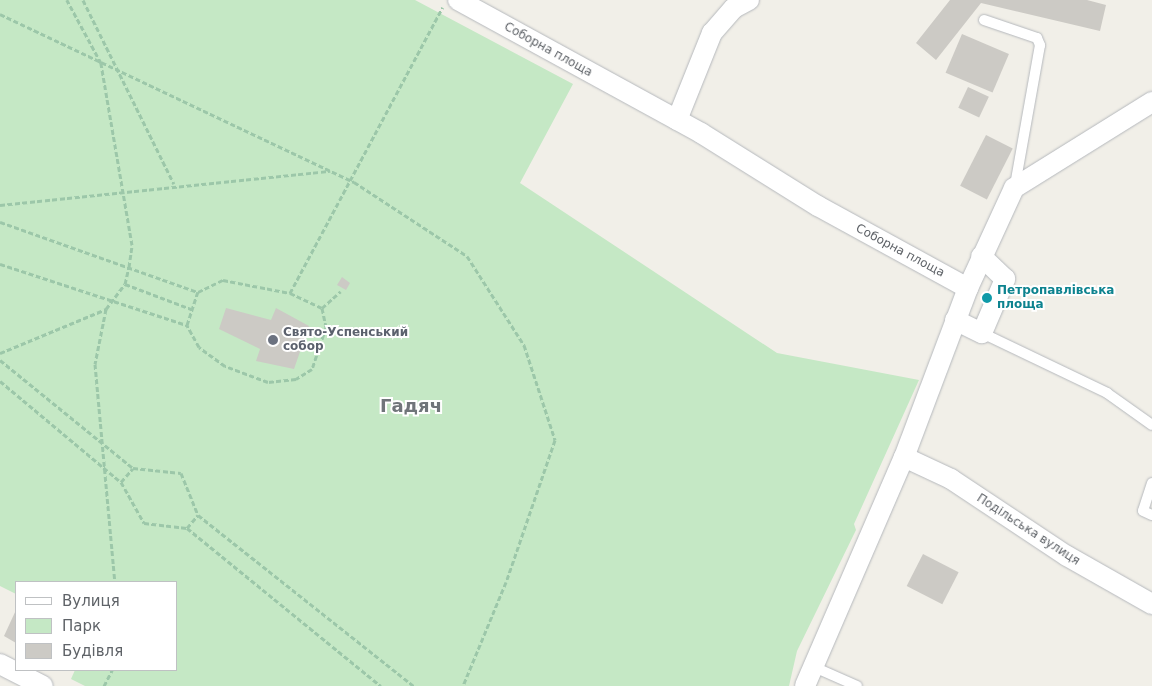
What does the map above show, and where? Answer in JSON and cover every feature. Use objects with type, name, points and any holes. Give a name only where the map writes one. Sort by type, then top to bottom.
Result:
[{"type":"street","name":"Соборна площа","points":[[458,0],[677,120],[818,206],[968,288]]},
{"type":"street","points":[[677,120],[712,33],[734,8],[749,0]]},
{"type":"street","points":[[805,686],[904,457],[981,256],[1014,188],[1142,116],[1152,102]]},
{"type":"street","points":[[955,320],[982,333],[1005,279],[981,256]]},
{"type":"street","name":"Подільська вулиця","points":[[904,457],[951,479],[1067,556],[1152,604]]},
{"type":"street","points":[[0,664],[43,686]]},
{"type":"lane","points":[[984,20],[1037,38],[1040,45],[1014,188]]},
{"type":"lane","points":[[982,333],[1107,393],[1152,425]]},
{"type":"lane","points":[[1152,483],[1144,511],[1152,515]]},
{"type":"lane","points":[[814,666],[857,686]]},
{"type":"path","points":[[66,0],[100,63],[132,245],[125,284],[106,309],[94,364],[115,581]]},
{"type":"path","points":[[83,0],[123,75],[174,184]]},
{"type":"path","points":[[290,293],[354,182],[446,0]]},
{"type":"path","points":[[0,14],[123,75],[354,182],[467,256],[524,346],[555,440],[506,582],[463,686]]},
{"type":"path","points":[[0,205],[174,184],[330,171]]},
{"type":"path","points":[[0,222],[198,292]]},
{"type":"path","points":[[0,264],[187,325]]},
{"type":"path","points":[[223,280],[290,293],[322,308],[326,327],[323,348],[312,369],[296,379],[268,382],[225,366],[199,347],[187,325],[198,292],[223,280]]},
{"type":"path","points":[[125,284],[191,309]]},
{"type":"path","points":[[322,308],[341,290]]},
{"type":"path","points":[[0,353],[106,309]]},
{"type":"path","points":[[0,360],[133,468],[180,473],[198,515],[414,686]]},
{"type":"path","points":[[0,381],[121,482],[144,523],[187,528],[381,686]]},
{"type":"path","points":[[121,482],[133,468]]},
{"type":"path","points":[[187,528],[198,515]]},
{"type":"path","points":[[104,686],[112,671]]},
{"type":"green space","points":[[0,0],[415,0],[573,84],[520,183],[777,353],[919,380],[854,524],[856,530],[797,651],[789,686],[85,686],[71,679],[75,671],[178,671],[178,581],[15,581],[15,594],[0,586]]},
{"type":"building","points":[[950,0],[1087,0],[1106,5],[1100,31],[981,3],[936,60],[916,43]]},
{"type":"building","points":[[962,34],[1009,54],[993,93],[946,73]]},
{"type":"building","points":[[968,87],[989,97],[979,118],[958,108]]},
{"type":"building","points":[[986,135],[1013,149],[987,199],[960,186]]},
{"type":"building","points":[[342,277],[350,283],[346,290],[337,285]]},
{"type":"building","name":"Свято-Успенський собор","points":[[226,308],[271,320],[276,308],[309,326],[294,369],[256,361],[260,349],[219,329]]},
{"type":"building","points":[[923,554],[959,572],[942,604],[907,586]]},
{"type":"building","points":[[15,612],[15,642],[4,636]]},
{"type":"place","name":"Петропавлівська площа","points":[[987,298]]},
{"type":"place","name":"Свято-Успенський собор","points":[[273,340]]},
{"type":"district","name":"Гадяч","points":[[411,406]]}]
